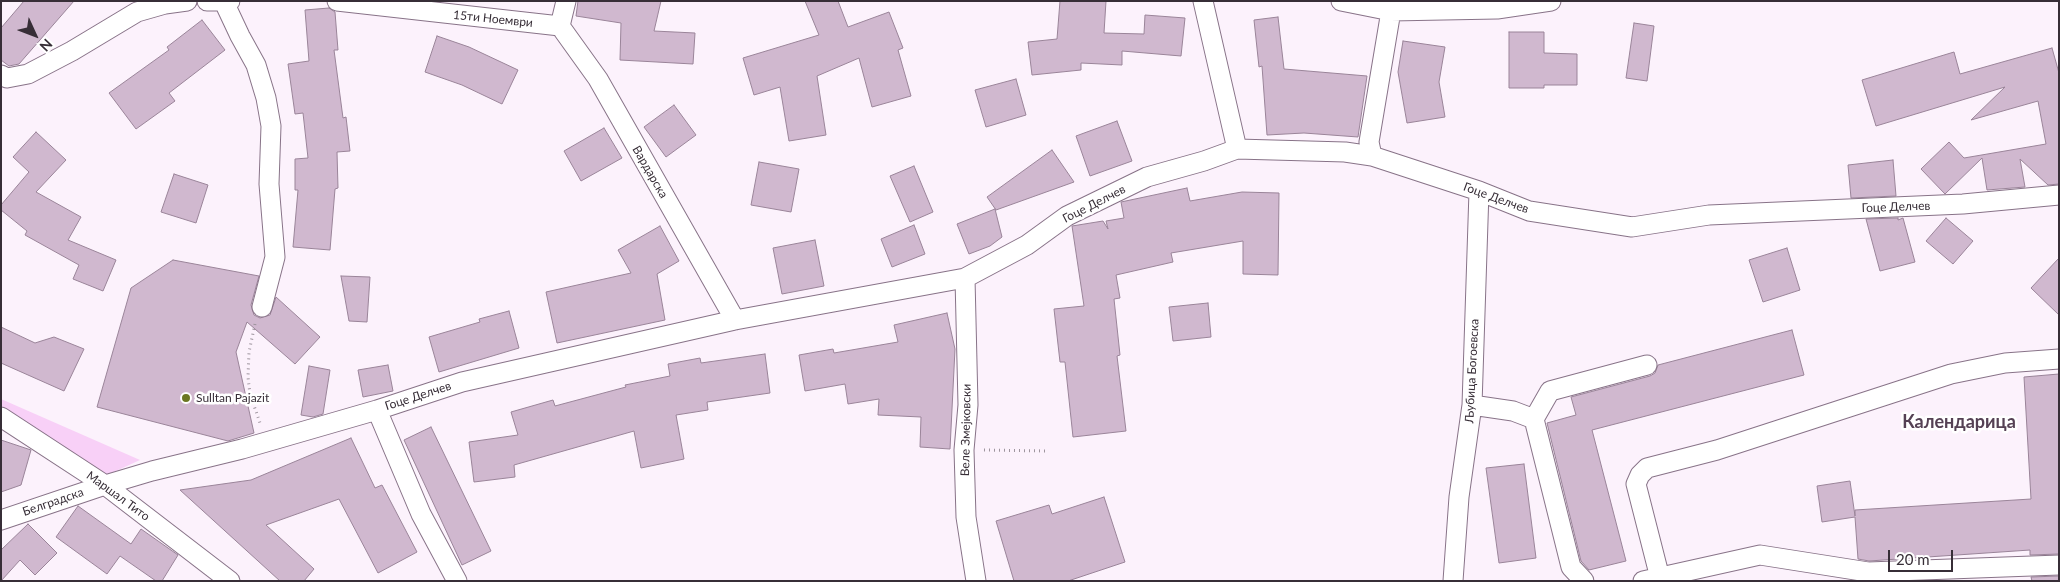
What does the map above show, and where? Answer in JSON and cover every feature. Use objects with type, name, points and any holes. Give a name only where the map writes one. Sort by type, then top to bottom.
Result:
[{"type":"street","points":[[1,75],[7,78],[28,74],[72,51],[137,12],[165,4],[187,1]]},
{"type":"street","points":[[207,1],[230,1]]},
{"type":"street","name":"15ти Ноември","points":[[337,1],[560,26]]},
{"type":"street","points":[[560,26],[566,1]]},
{"type":"street","points":[[1203,1],[1237,149]]},
{"type":"street","points":[[1341,1],[1391,12],[1497,9],[1551,1]]},
{"type":"street","points":[[224,2],[256,65],[266,98],[271,126],[269,184],[275,257],[262,307]]},
{"type":"street","points":[[1372,156],[1370,142],[1391,12]]},
{"type":"street","name":"Вардарска","points":[[560,26],[598,79],[735,320]]},
{"type":"street","name":"Гоце Делчев","points":[[105,485],[377,410],[462,382],[735,320],[966,278],[1027,246],[1067,216],[1147,177],[1204,161],[1237,149],[1345,152],[1372,156],[1479,191],[1529,211],[1632,227],[1709,215],[1963,204],[2059,195]]},
{"type":"street","name":"Љубица Богоевска","points":[[1453,581],[1458,497],[1472,405],[1479,191]]},
{"type":"street","name":"Веле Змејковски","points":[[966,278],[968,405],[964,450],[966,517],[976,581]]},
{"type":"street","points":[[2059,360],[2006,363],[1951,374],[1717,450],[1647,468],[1640,474],[1636,484],[1652,579],[1760,555],[1868,572],[2059,565]]},
{"type":"street","points":[[1584,581],[1571,567],[1534,419],[1550,391],[1648,365]]},
{"type":"street","points":[[1472,405],[1513,411],[1534,419]]},
{"type":"street","points":[[377,410],[421,514],[457,581]]},
{"type":"street","name":"Маршал Тито","points":[[1,417],[105,485],[230,581]]},
{"type":"street","name":"Белградска","points":[[1,520],[105,485]]},
{"type":"path","points":[[262,307],[252,332],[248,377],[250,394],[268,441]]},
{"type":"path","points":[[964,450],[1047,450]]},
{"type":"shaded area","points":[[1,399],[140,460],[105,476],[1,406]]},
{"type":"building","points":[[24,1],[74,1],[19,64],[9,66],[1,60],[1,28]]},
{"type":"building","points":[[578,1],[661,1],[654,31],[695,33],[693,64],[620,60],[621,23],[576,16]]},
{"type":"building","points":[[805,1],[838,1],[848,27],[889,12],[903,48],[898,50],[911,96],[872,107],[859,58],[817,76],[826,135],[789,141],[780,87],[754,95],[743,58],[819,35]]},
{"type":"building","points":[[1060,1],[1106,1],[1104,33],[1144,34],[1145,15],[1185,18],[1181,56],[1122,51],[1122,65],[1081,63],[1081,70],[1032,75],[1028,42],[1057,39]]},
{"type":"building","points":[[329,8],[335,12],[338,50],[334,50],[343,118],[346,117],[350,151],[337,152],[338,188],[335,189],[330,250],[293,247],[298,190],[295,190],[295,159],[308,158],[303,113],[295,114],[288,64],[309,61],[305,10]]},
{"type":"building","points":[[1278,17],[1284,69],[1367,76],[1358,137],[1304,133],[1267,135],[1262,66],[1259,67],[1254,20]]},
{"type":"building","points":[[202,20],[225,50],[169,93],[175,101],[136,129],[109,93],[169,50],[167,47]]},
{"type":"building","points":[[1634,23],[1654,26],[1647,81],[1626,78]]},
{"type":"building","points":[[1509,32],[1544,32],[1544,53],[1577,54],[1577,85],[1544,85],[1544,88],[1509,88]]},
{"type":"building","points":[[437,36],[469,47],[518,70],[502,104],[462,85],[425,72]]},
{"type":"building","points":[[1403,41],[1445,47],[1439,82],[1445,117],[1407,123],[1398,72]]},
{"type":"building","points":[[2052,48],[2059,73],[2059,184],[2048,185],[2020,159],[2025,187],[1987,190],[1982,158],[1945,194],[1921,169],[1949,142],[1964,158],[2046,144],[2038,101],[1971,120],[2005,87],[1876,126],[1862,80],[1954,52],[1960,74]]},
{"type":"building","points":[[1016,79],[1026,115],[986,127],[975,90]]},
{"type":"building","points":[[674,105],[696,135],[666,157],[644,127]]},
{"type":"building","points":[[1117,121],[1132,161],[1090,176],[1076,136]]},
{"type":"building","points":[[604,128],[622,158],[581,181],[564,151]]},
{"type":"building","points":[[36,132],[66,160],[36,192],[81,217],[68,240],[116,260],[103,291],[73,279],[79,265],[25,235],[27,231],[1,210],[1,205],[29,172],[13,157]]},
{"type":"building","points":[[1052,150],[1074,182],[996,210],[987,197]]},
{"type":"building","points":[[1893,160],[1896,196],[1851,198],[1848,165]]},
{"type":"building","points":[[759,162],[799,169],[791,212],[751,205]]},
{"type":"building","points":[[914,166],[933,212],[910,222],[890,176]]},
{"type":"building","points":[[174,174],[208,185],[196,223],[161,212]]},
{"type":"building","points":[[1187,188],[1190,201],[1242,192],[1279,193],[1278,275],[1243,274],[1243,241],[1171,253],[1173,262],[1116,275],[1120,298],[1114,299],[1120,355],[1117,356],[1126,431],[1073,437],[1065,362],[1060,362],[1054,309],[1084,306],[1072,226],[1103,221],[1108,229],[1106,221],[1124,218],[1121,202]]},
{"type":"building","points":[[995,209],[1002,237],[990,246],[969,254],[957,224]]},
{"type":"building","points":[[1898,218],[1898,220],[1903,218],[1915,262],[1880,271],[1866,219]]},
{"type":"building","points":[[1946,218],[1973,241],[1953,264],[1926,241]]},
{"type":"building","points":[[914,225],[925,254],[892,267],[881,239]]},
{"type":"building","points":[[660,226],[679,261],[657,274],[665,320],[557,343],[546,292],[631,273],[618,250]]},
{"type":"building","points":[[815,240],[824,286],[782,294],[773,248]]},
{"type":"building","points":[[1787,248],[1800,290],[1763,302],[1749,260]]},
{"type":"building","points":[[2059,258],[2059,315],[2031,288]]},
{"type":"building","points":[[173,260],[259,276],[251,305],[254,315],[260,318],[270,315],[276,297],[320,337],[295,364],[247,322],[236,352],[254,433],[228,441],[97,407],[131,288]]},
{"type":"building","points":[[341,276],[370,277],[367,322],[349,321]]},
{"type":"building","points":[[1208,303],[1211,337],[1173,341],[1169,307]]},
{"type":"building","points":[[509,311],[519,348],[439,372],[429,337],[480,322],[479,319]]},
{"type":"building","points":[[947,313],[955,349],[950,449],[920,447],[921,417],[878,415],[879,399],[848,404],[845,384],[805,391],[799,355],[833,349],[834,353],[898,342],[894,325]]},
{"type":"building","points":[[1,327],[35,343],[54,337],[84,349],[64,391],[1,363]]},
{"type":"building","points":[[1792,330],[1804,375],[1592,430],[1626,561],[1589,570],[1581,561],[1547,423],[1576,415],[1571,397],[1650,376],[1655,373],[1658,365]]},
{"type":"building","points":[[765,354],[770,393],[707,402],[708,410],[676,415],[684,459],[641,468],[634,431],[514,465],[515,477],[474,482],[469,442],[518,435],[511,412],[553,400],[555,406],[626,387],[625,385],[670,376],[668,364],[700,358],[701,363]]},
{"type":"building","points":[[388,365],[393,391],[363,397],[358,370]]},
{"type":"building","points":[[309,366],[330,370],[323,414],[313,417],[301,415]]},
{"type":"building","points":[[2059,374],[2059,554],[2030,555],[2030,550],[1869,561],[1858,559],[1855,517],[1822,522],[1817,486],[1850,481],[1855,516],[1855,510],[2031,499],[2024,377]]},
{"type":"building","points":[[431,427],[491,551],[462,565],[404,440]]},
{"type":"building","points":[[351,438],[375,488],[382,485],[417,552],[378,573],[339,499],[266,525],[314,569],[304,581],[280,581],[180,490],[251,480]]},
{"type":"building","points":[[1,440],[31,450],[21,485],[1,492]]},
{"type":"building","points":[[1524,464],[1536,558],[1499,563],[1486,468]]},
{"type":"building","points":[[1104,497],[1125,562],[1068,581],[1014,581],[996,521],[1049,505],[1052,514]]},
{"type":"building","points":[[78,506],[131,544],[141,529],[178,555],[162,581],[156,581],[120,556],[107,574],[56,537]]},
{"type":"building","points":[[28,524],[57,553],[35,575],[20,560],[1,581],[1,550]]},
{"type":"building","points":[[2059,576],[2059,581],[2032,581],[2031,577]]},
{"type":"place","name":"Sulltan Pajazit","points":[[186,398]]},
{"type":"district","name":"Календарица","points":[[1959,422]]}]
